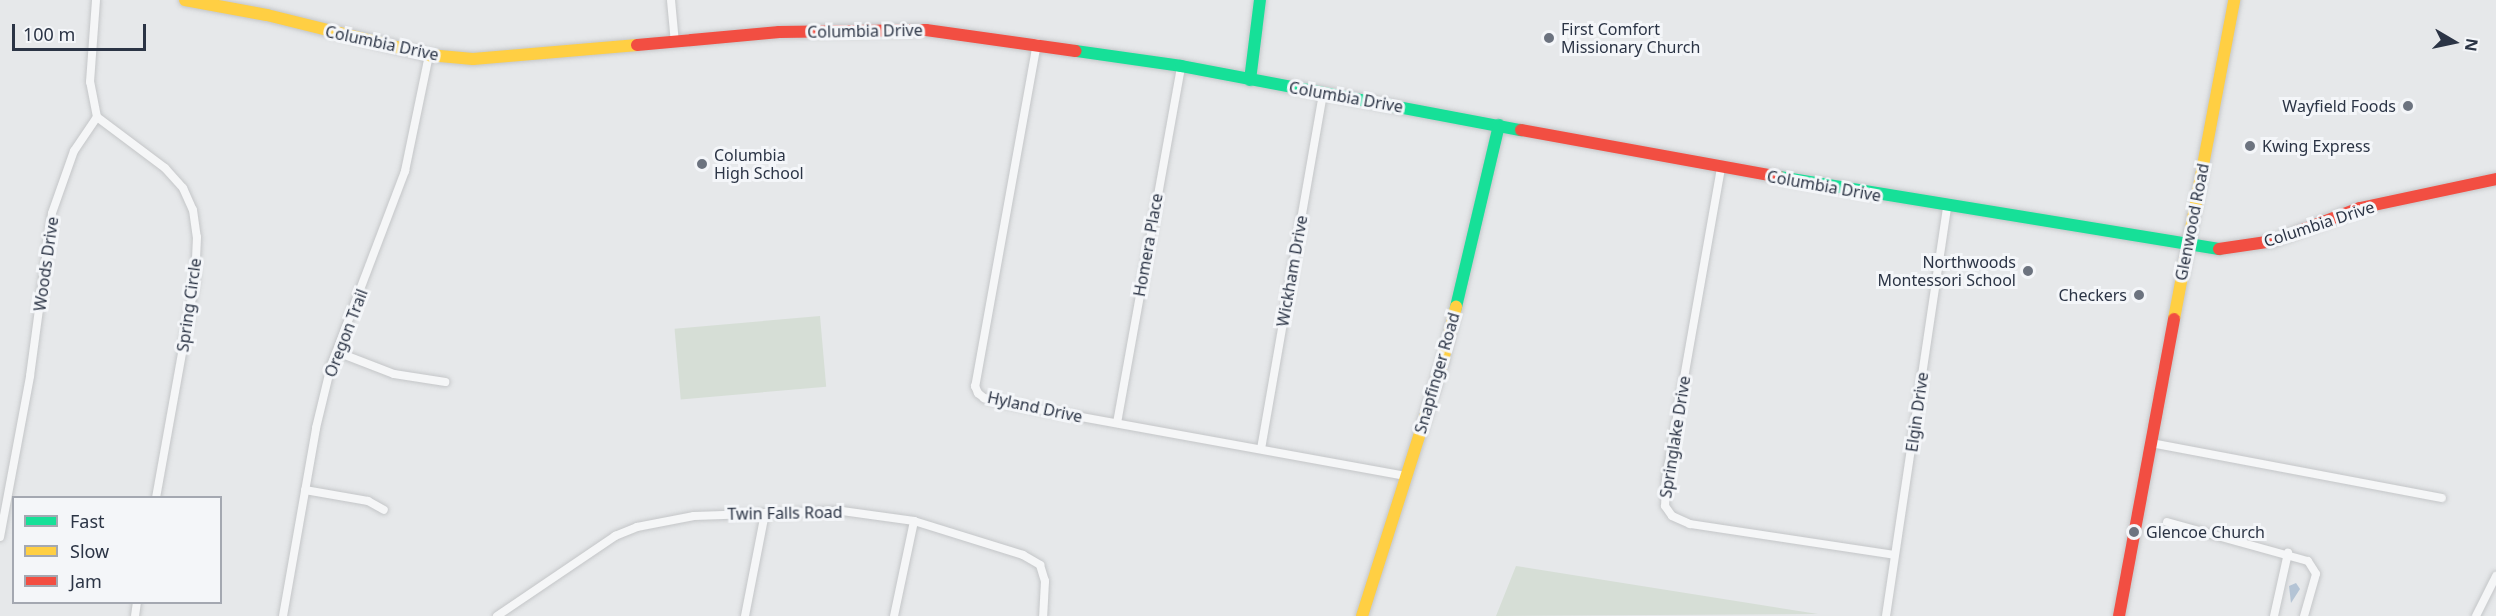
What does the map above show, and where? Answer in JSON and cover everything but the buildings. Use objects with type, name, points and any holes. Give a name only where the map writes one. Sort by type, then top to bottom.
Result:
[{"type":"main road","name":"Columbia Drive","points":[[185,0],[267,15],[429,55],[473,59],[547,55],[849,29],[927,30],[1037,43],[1181,66],[1721,168],[1947,207],[2220,249],[2273,242],[2360,208],[2496,179]]},
{"type":"main road","points":[[1250,80],[1260,0]]},
{"type":"main road","name":"Glenwood Road","points":[[2120,616],[2234,0]]},
{"type":"main road","name":"Snapfinger Road","points":[[1362,616],[1443,360],[1499,126]]},
{"type":"street","points":[[96,0],[90,82],[97,117]]},
{"type":"street","points":[[670,0],[675,43]]},
{"type":"street","name":"Hyland Drive","points":[[1037,43],[975,386],[984,398],[1407,476]]},
{"type":"street","name":"Oregon Trail","points":[[283,616],[316,428],[337,352],[405,171],[429,55]]},
{"type":"street","name":"Homera Place","points":[[1117,423],[1181,66]]},
{"type":"street","name":"Wickham Drive","points":[[1261,449],[1323,93]]},
{"type":"street","name":"Spring Circle","points":[[97,117],[165,168],[183,188],[194,210],[197,237],[195,281],[156,496]]},
{"type":"street","name":"Woods Drive","points":[[0,537],[30,376],[52,213],[74,151],[97,117]]},
{"type":"street","name":"Springlake Drive","points":[[1721,168],[1666,480],[1665,506],[1679,521],[1690,524],[1894,555]]},
{"type":"street","name":"Elgin Drive","points":[[1886,616],[1947,207]]},
{"type":"street","points":[[337,352],[394,374],[445,382]]},
{"type":"street","points":[[2151,443],[2442,498]]},
{"type":"street","points":[[304,490],[368,501],[384,510]]},
{"type":"street","name":"Twin Falls Road","points":[[497,616],[615,536],[637,527],[694,516],[842,511],[914,521],[1010,550],[1040,565],[1045,581],[1043,616]]},
{"type":"street","points":[[745,616],[765,513]]},
{"type":"street","points":[[894,616],[914,521]]},
{"type":"street","points":[[2167,522],[2288,553],[2314,566],[2314,586],[2304,616]]},
{"type":"street","points":[[2274,616],[2288,553]]},
{"type":"street","points":[[2476,616],[2496,576]]},
{"type":"shaded area","points":[[820,316],[826,387],[681,399],[675,329]]},
{"type":"shaded area","points":[[1516,566],[1818,614],[1496,616]]},
{"type":"water","points":[[2296,583],[2300,589],[2291,603],[2289,586]]},
{"type":"traffic: fast","points":[[1250,80],[1260,0]]},
{"type":"traffic: fast","points":[[1076,51],[1181,66],[1521,130]]},
{"type":"traffic: fast","points":[[1456,307],[1499,125]]},
{"type":"traffic: fast","points":[[1779,177],[2219,249]]},
{"type":"traffic: slow","points":[[185,0],[267,15],[429,55],[473,59],[637,45]]},
{"type":"traffic: slow","points":[[2174,319],[2234,0]]},
{"type":"traffic: slow","points":[[1362,616],[1443,360],[1456,307]]},
{"type":"traffic: jam","points":[[637,45],[779,32],[926,30],[1076,51]]},
{"type":"traffic: jam","points":[[1521,130],[1779,177]]},
{"type":"traffic: jam","points":[[2219,249],[2273,241],[2360,208],[2496,179]]},
{"type":"traffic: jam","points":[[2119,616],[2174,319]]},
{"type":"place","name":"First Comfort Missionary Church","points":[[1549,38]]},
{"type":"place","name":"Wayfield Foods","points":[[2408,106]]},
{"type":"place","name":"Kwing Express","points":[[2250,146]]},
{"type":"place","name":"Columbia High School","points":[[702,164]]},
{"type":"place","name":"Northwoods Montessori School","points":[[2028,271]]},
{"type":"place","name":"Checkers","points":[[2139,295]]},
{"type":"place","name":"Glencoe Church","points":[[2134,532]]}]
